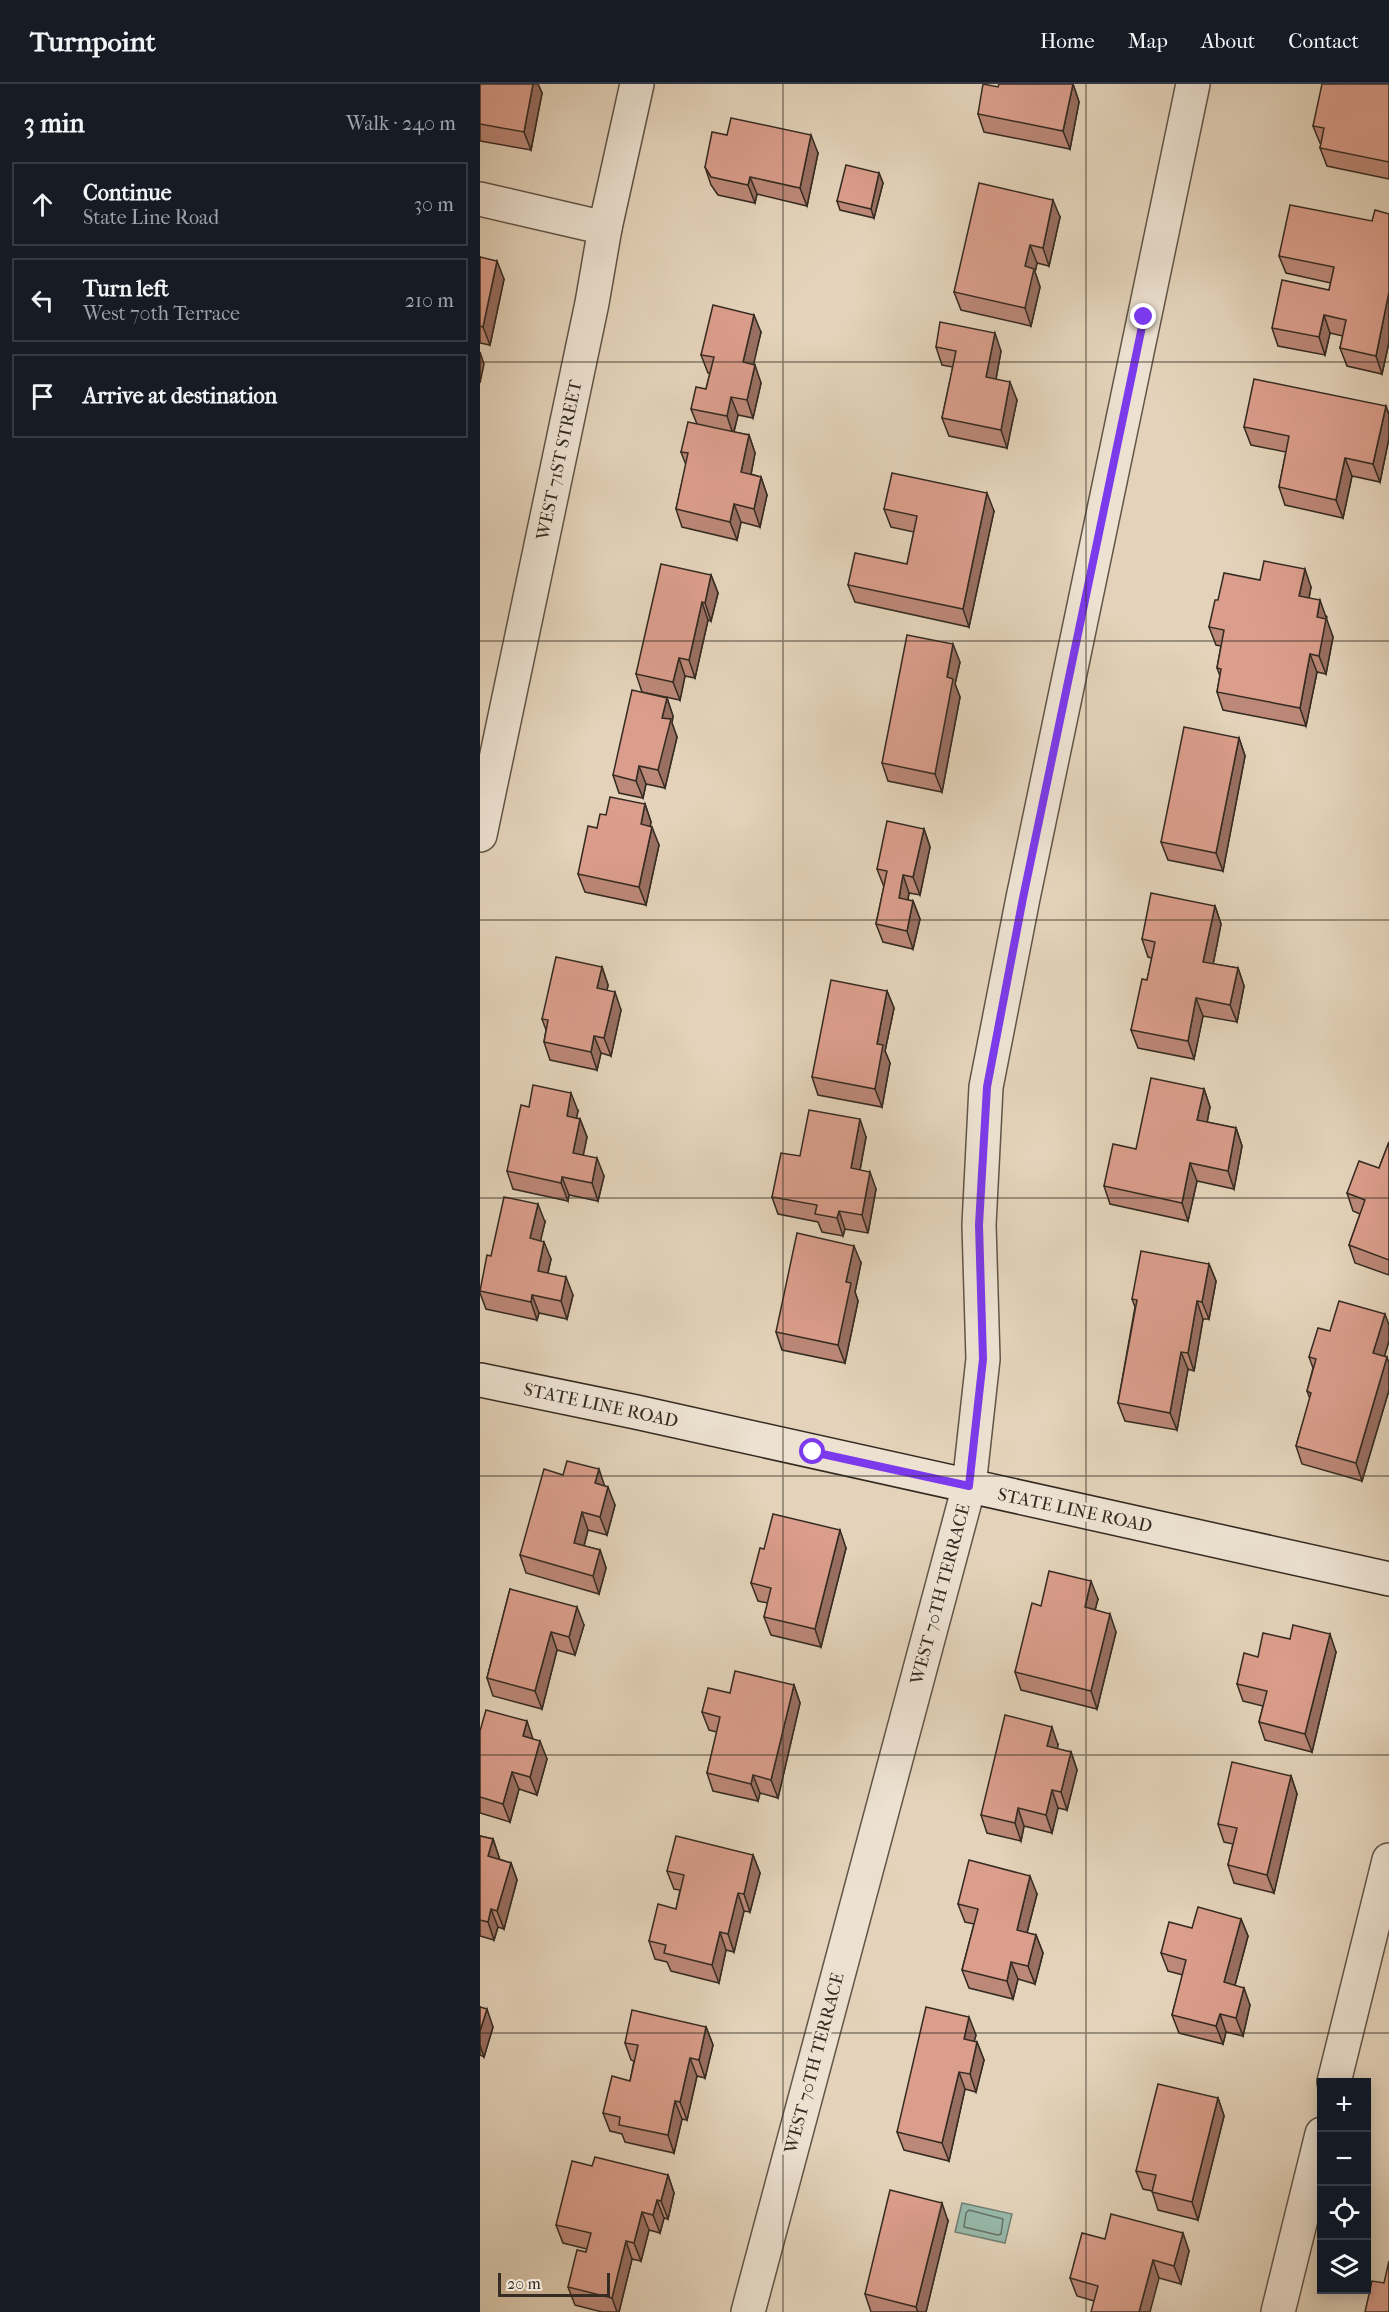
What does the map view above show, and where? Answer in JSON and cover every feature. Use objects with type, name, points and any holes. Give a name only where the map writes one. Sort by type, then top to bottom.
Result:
[{"type":"street","name":"WEST 71ST STREET","points":[[480,835],[592,303],[605,228],[638,84]]},
{"type":"street","name":"WEST 70TH TERRACE","points":[[748,2312],[969,1486],[983,1359],[979,1225],[987,1087],[1025,886],[1193,84]]},
{"type":"street","points":[[480,199],[605,228]]},
{"type":"street","name":"STATE LINE ROAD","points":[[480,1380],[1389,1579]]},
{"type":"street","points":[[1335,2078],[1389,1860]]},
{"type":"street","points":[[1278,2312],[1317,2154]]},
{"type":"water","points":[[962,2203],[1012,2214],[1005,2243],[955,2232]]},
{"type":"building","points":[[480,84],[533,84],[524,132],[480,124]]},
{"type":"building","points":[[983,84],[998,87],[999,84],[1073,84],[1063,131],[978,114]]},
{"type":"building","points":[[1322,84],[1389,84],[1389,162],[1320,148],[1324,128],[1313,126]]},
{"type":"building","points":[[731,118],[811,135],[800,188],[750,177],[748,185],[711,177],[705,167],[712,132],[727,135]]},
{"type":"building","points":[[846,165],[879,173],[871,209],[837,201]]},
{"type":"building","points":[[979,183],[1053,200],[1043,248],[1030,245],[1025,266],[1034,269],[1025,308],[954,292]]},
{"type":"building","points":[[1290,205],[1372,221],[1375,210],[1389,214],[1389,292],[1376,356],[1340,348],[1346,320],[1324,315],[1319,337],[1272,328],[1282,280],[1329,290],[1334,267],[1279,256]]},
{"type":"building","points":[[480,257],[497,261],[483,327],[480,326]]},
{"type":"building","points":[[713,305],[754,315],[743,362],[755,365],[747,400],[731,397],[727,416],[691,409],[696,387],[706,389],[714,357],[701,355]]},
{"type":"building","points":[[940,322],[995,333],[986,377],[1010,382],[1001,430],[942,418],[956,351],[936,347]]},
{"type":"building","points":[[1254,379],[1386,406],[1373,464],[1345,458],[1336,500],[1279,487],[1289,436],[1244,427]]},
{"type":"building","points":[[688,422],[749,435],[741,472],[761,477],[754,509],[734,504],[730,522],[676,509],[688,453],[681,452]]},
{"type":"building","points":[[892,473],[987,493],[963,609],[848,585],[855,553],[907,564],[917,516],[884,509]]},
{"type":"building","points":[[1264,561],[1305,569],[1299,596],[1320,600],[1317,617],[1326,619],[1319,656],[1310,654],[1300,708],[1217,692],[1221,669],[1217,668],[1224,630],[1209,627],[1224,573],[1260,580]]},
{"type":"building","points":[[661,564],[711,575],[705,603],[702,602],[689,660],[679,658],[673,682],[636,674]]},
{"type":"building","points":[[907,635],[953,644],[947,677],[953,679],[935,774],[882,763]]},
{"type":"building","points":[[632,690],[667,698],[662,718],[671,719],[658,770],[639,766],[636,781],[613,775]]},
{"type":"building","points":[[1184,727],[1239,738],[1216,853],[1161,842]]},
{"type":"building","points":[[610,797],[645,804],[641,824],[652,827],[639,887],[578,874],[588,826],[597,828],[600,814],[606,815]]},
{"type":"building","points":[[887,821],[924,829],[913,877],[903,875],[899,898],[913,901],[907,931],[876,924],[887,871],[877,869]]},
{"type":"building","points":[[1151,893],[1215,906],[1203,962],[1238,968],[1230,1005],[1196,998],[1188,1041],[1131,1030],[1142,979],[1147,980],[1155,942],[1142,939]]},
{"type":"building","points":[[556,957],[602,967],[597,988],[615,992],[604,1038],[594,1036],[591,1052],[544,1042],[548,1020],[542,1019]]},
{"type":"building","points":[[831,980],[887,991],[877,1044],[883,1045],[875,1089],[812,1077]]},
{"type":"building","points":[[1151,1078],[1204,1089],[1197,1120],[1236,1128],[1228,1171],[1190,1163],[1182,1203],[1104,1186],[1113,1144],[1136,1149]]},
{"type":"building","points":[[533,1085],[571,1093],[567,1116],[580,1119],[573,1153],[597,1158],[592,1183],[562,1177],[561,1183],[507,1171],[521,1105],[529,1107]]},
{"type":"building","points":[[809,1110],[860,1119],[851,1168],[870,1172],[862,1215],[839,1211],[837,1218],[815,1214],[817,1205],[772,1197],[781,1153],[800,1156]]},
{"type":"building","points":[[1389,1142],[1389,1260],[1349,1245],[1365,1200],[1347,1193],[1359,1161],[1379,1168]]},
{"type":"building","points":[[504,1197],[538,1204],[530,1238],[544,1242],[538,1271],[566,1277],[561,1301],[532,1295],[531,1302],[480,1291],[487,1255],[491,1256]]},
{"type":"building","points":[[797,1233],[854,1246],[846,1282],[851,1283],[838,1345],[776,1332]]},
{"type":"building","points":[[1141,1251],[1209,1264],[1202,1302],[1197,1301],[1188,1353],[1181,1352],[1170,1413],[1118,1403],[1137,1300],[1132,1299]]},
{"type":"building","points":[[1339,1301],[1385,1314],[1373,1353],[1387,1357],[1356,1463],[1296,1446],[1311,1393],[1307,1391],[1316,1359],[1309,1357],[1318,1328],[1330,1331]]},
{"type":"building","points":[[567,1461],[599,1469],[595,1483],[608,1487],[600,1517],[582,1512],[574,1543],[600,1550],[593,1576],[520,1555],[544,1469],[563,1475]]},
{"type":"building","points":[[773,1514],[840,1530],[815,1629],[764,1617],[771,1588],[751,1583],[760,1548],[764,1549]]},
{"type":"building","points":[[1049,1571],[1091,1581],[1085,1607],[1110,1614],[1091,1691],[1015,1672],[1032,1603],[1041,1606]]},
{"type":"building","points":[[510,1589],[577,1607],[569,1637],[551,1632],[535,1691],[487,1678]]},
{"type":"building","points":[[1293,1625],[1330,1634],[1305,1734],[1259,1722],[1267,1691],[1237,1684],[1244,1653],[1258,1657],[1263,1633],[1290,1639]]},
{"type":"building","points":[[735,1671],[794,1685],[771,1780],[753,1775],[751,1784],[707,1773],[720,1717],[702,1712],[708,1688],[730,1693]]},
{"type":"building","points":[[486,1710],[527,1721],[523,1736],[540,1741],[530,1777],[512,1772],[503,1804],[480,1797],[480,1731]]},
{"type":"building","points":[[1005,1715],[1052,1727],[1047,1746],[1071,1752],[1061,1792],[1052,1790],[1046,1815],[1018,1808],[1015,1823],[981,1815]]},
{"type":"building","points":[[1232,1762],[1291,1776],[1267,1875],[1228,1865],[1237,1828],[1218,1824]]},
{"type":"building","points":[[480,1836],[493,1839],[488,1856],[511,1863],[497,1911],[491,1909],[488,1922],[480,1920]]},
{"type":"building","points":[[676,1836],[753,1855],[744,1894],[738,1893],[728,1934],[720,1932],[712,1965],[664,1953],[666,1945],[649,1941],[658,1904],[676,1909],[684,1875],[667,1871]]},
{"type":"building","points":[[969,1860],[1030,1876],[1017,1930],[1036,1935],[1028,1966],[1011,1962],[1007,1981],[962,1970],[978,1909],[958,1904]]},
{"type":"building","points":[[1198,1907],[1241,1919],[1224,1982],[1244,1988],[1236,2018],[1220,2014],[1216,2026],[1172,2015],[1186,1960],[1161,1953],[1169,1922],[1192,1928]]},
{"type":"building","points":[[480,2007],[487,2009],[480,2031]]},
{"type":"building","points":[[926,2007],[969,2017],[964,2039],[977,2042],[970,2074],[959,2072],[942,2143],[897,2132]]},
{"type":"building","points":[[632,2010],[706,2027],[699,2060],[690,2058],[680,2102],[675,2101],[668,2135],[619,2125],[620,2117],[603,2113],[612,2076],[630,2081],[638,2045],[625,2043]]},
{"type":"building","points":[[1158,2084],[1218,2098],[1192,2202],[1152,2192],[1156,2175],[1136,2171]]},
{"type":"building","points":[[595,2157],[668,2175],[661,2201],[657,2200],[653,2215],[642,2212],[634,2243],[626,2241],[612,2298],[568,2287],[577,2250],[586,2252],[591,2233],[556,2225],[572,2161],[592,2166]]},
{"type":"building","points":[[890,2190],[942,2203],[916,2307],[865,2294]]},
{"type":"building","points":[[1111,2214],[1183,2233],[1174,2266],[1153,2260],[1139,2312],[1091,2312],[1098,2286],[1070,2278],[1082,2233],[1105,2239]]},
{"type":"building","points":[[1389,2261],[1389,2312],[1365,2312],[1369,2294],[1371,2294],[1372,2281],[1384,2283]]},
{"type":"route","points":[[813,1452],[969,1486],[981,1394],[983,1359],[979,1225],[987,1087],[1023,898],[1144,317]]}]
